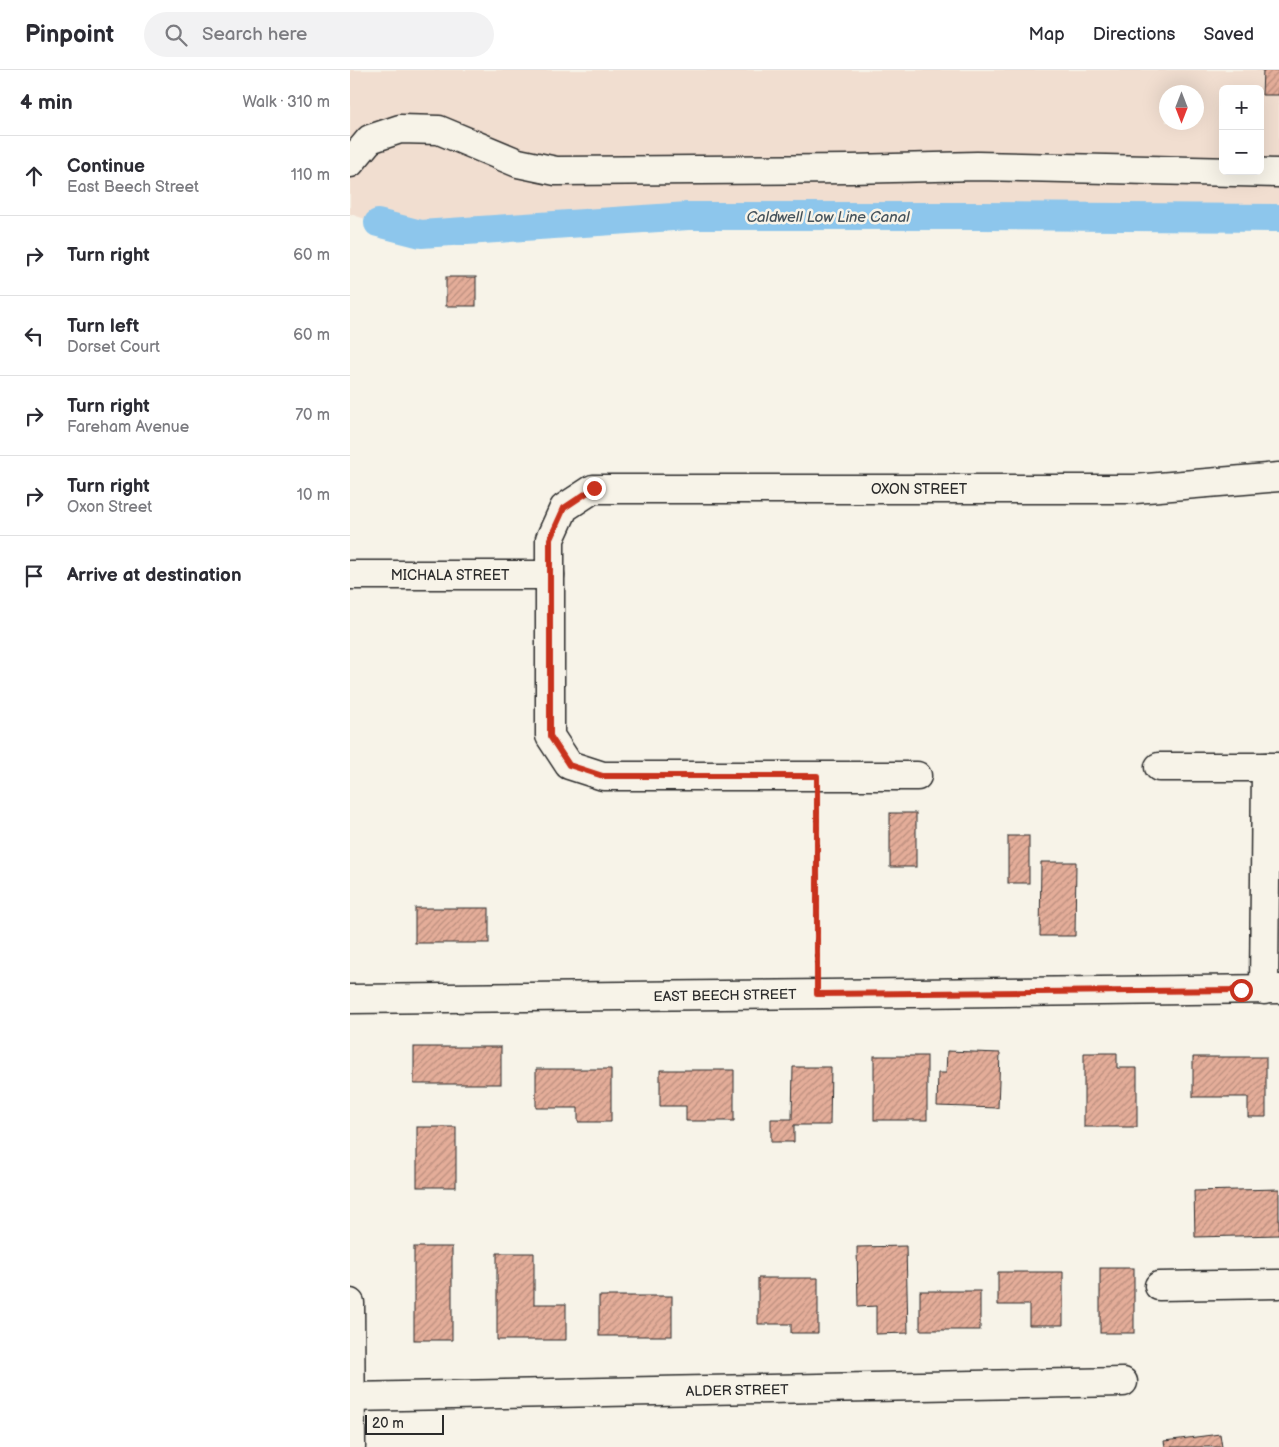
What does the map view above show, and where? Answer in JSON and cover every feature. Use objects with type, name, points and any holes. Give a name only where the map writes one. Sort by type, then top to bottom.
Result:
[{"type":"street","points":[[350,163],[370,139],[400,129],[439,130],[518,163],[556,171],[851,170],[977,166],[1279,173]]},
{"type":"street","name":"OXON STREET","points":[[550,575],[550,539],[564,508],[594,488],[1135,488],[1279,477]]},
{"type":"street","name":"MICHALA STREET","points":[[350,575],[550,575]]},
{"type":"street","points":[[550,575],[550,736],[569,765],[603,776],[918,776]]},
{"type":"street","points":[[1159,767],[1272,767],[1272,990]]},
{"type":"street","name":"EAST BEECH STREET","points":[[350,999],[1272,990]]},
{"type":"street","points":[[1159,1286],[1279,1284]]},
{"type":"street","points":[[350,1303],[351,1447]]},
{"type":"street","name":"ALDER STREET","points":[[351,1398],[1123,1382]]},
{"type":"path","points":[[817,776],[817,994]]},
{"type":"shaded area","points":[[350,70],[1279,70],[1279,218],[688,216],[421,234],[350,214]]},
{"type":"building","points":[[1263,70],[1279,70],[1279,95],[1264,95],[1264,85],[1262,85]]},
{"type":"building","points":[[446,277],[476,277],[476,306],[446,306]]},
{"type":"building","points":[[890,813],[916,813],[916,867],[890,867]]},
{"type":"building","points":[[1008,836],[1029,836],[1029,883],[1008,883]]},
{"type":"building","points":[[1041,862],[1076,862],[1075,936],[1040,936]]},
{"type":"building","points":[[415,908],[489,908],[489,943],[415,943]]},
{"type":"building","points":[[414,1047],[501,1047],[501,1084],[414,1084]]},
{"type":"building","points":[[947,1051],[1000,1053],[998,1108],[937,1106],[938,1073],[946,1073]]},
{"type":"building","points":[[1084,1053],[1117,1053],[1117,1068],[1137,1068],[1137,1127],[1084,1127]]},
{"type":"building","points":[[874,1056],[927,1056],[927,1120],[874,1120]]},
{"type":"building","points":[[1193,1057],[1266,1057],[1266,1117],[1248,1117],[1248,1097],[1193,1097]]},
{"type":"building","points":[[793,1067],[831,1067],[830,1125],[794,1125],[794,1142],[771,1142],[771,1119],[792,1119]]},
{"type":"building","points":[[536,1069],[611,1069],[611,1122],[578,1122],[578,1108],[536,1108]]},
{"type":"building","points":[[660,1070],[734,1070],[734,1121],[686,1121],[686,1106],[660,1106]]},
{"type":"building","points":[[417,1127],[456,1127],[456,1187],[417,1187]]},
{"type":"building","points":[[1279,1189],[1279,1235],[1195,1237],[1194,1191]]},
{"type":"building","points":[[906,1246],[908,1333],[876,1334],[876,1306],[858,1307],[857,1247]]},
{"type":"building","points":[[414,1247],[452,1247],[452,1340],[414,1340]]},
{"type":"building","points":[[497,1253],[534,1253],[534,1304],[566,1304],[566,1340],[497,1340]]},
{"type":"building","points":[[1100,1268],[1134,1268],[1134,1333],[1100,1333]]},
{"type":"building","points":[[998,1272],[1063,1272],[1063,1325],[1029,1325],[1029,1305],[998,1305]]},
{"type":"building","points":[[758,1278],[818,1278],[818,1333],[791,1333],[791,1324],[758,1324]]},
{"type":"building","points":[[920,1291],[980,1291],[980,1330],[920,1330]]},
{"type":"building","points":[[599,1296],[672,1296],[672,1336],[599,1336]]},
{"type":"building","points":[[1220,1434],[1222,1447],[1165,1447],[1164,1441]]},
{"type":"waterway","name":"Caldwell Low Line Canal","points":[[378,223],[421,234],[688,216],[1279,218]]},
{"type":"route","points":[[594,488],[564,508],[550,539],[550,736],[569,765],[603,776],[817,776],[817,994],[1241,990]]}]
